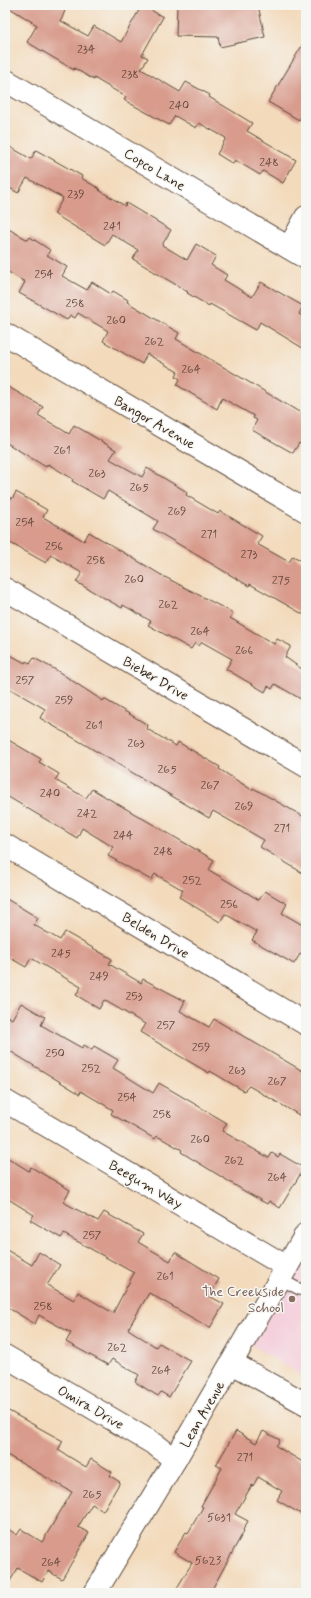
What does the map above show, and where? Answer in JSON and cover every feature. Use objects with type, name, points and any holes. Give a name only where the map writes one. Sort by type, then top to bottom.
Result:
[{"type":"street","name":"Copco Lane","points":[[5,80],[297,253]]},
{"type":"street","points":[[297,253],[306,217]]},
{"type":"street","name":"Bangor Avenue","points":[[5,334],[306,511]]},
{"type":"street","name":"Bieber Drive","points":[[5,590],[306,766]]},
{"type":"street","name":"Belden Drive","points":[[5,846],[306,1024]]},
{"type":"street","name":"Beegum Way","points":[[5,1101],[284,1273]]},
{"type":"street","name":"Lean Avenue","points":[[95,1593],[175,1460],[306,1234]]},
{"type":"street","name":"Omira Drive","points":[[5,1356],[156,1445],[175,1460]]},
{"type":"street","points":[[232,1363],[306,1404]]},
{"type":"lane","points":[[284,1273],[299,1289],[306,1291]]},
{"type":"shaded area","name":"The Creekside School","points":[[306,1253],[306,1378],[251,1345]]},
{"type":"building","points":[[5,5],[67,5],[61,21],[88,36],[94,26],[121,42],[142,5],[163,17],[142,55],[148,58],[141,69],[180,92],[186,82],[210,95],[209,97],[252,123],[247,131],[296,160],[283,183],[263,171],[260,175],[235,160],[233,164],[217,154],[226,138],[199,123],[196,128],[175,116],[169,125],[124,100],[126,97],[94,78],[94,80],[74,68],[74,70],[27,42],[37,25]]},
{"type":"building","points":[[177,5],[258,5],[265,37],[220,47],[218,37],[176,36]]},
{"type":"building","points":[[306,39],[306,108],[299,120],[268,102]]},
{"type":"building","points":[[5,144],[31,159],[36,150],[82,176],[81,178],[125,206],[126,203],[171,230],[162,245],[187,260],[196,244],[216,256],[211,265],[227,275],[224,280],[252,297],[261,282],[303,306],[299,314],[306,318],[306,350],[260,322],[256,330],[187,293],[188,292],[133,259],[138,250],[112,234],[105,245],[54,214],[63,198],[27,178],[18,193],[5,185]]},
{"type":"building","points":[[5,227],[28,240],[30,237],[50,250],[47,255],[67,267],[62,276],[87,290],[92,282],[111,294],[113,291],[128,300],[127,302],[179,333],[176,339],[306,416],[306,447],[299,443],[293,453],[252,430],[257,420],[253,418],[254,416],[222,398],[217,409],[177,385],[180,379],[176,376],[178,372],[147,354],[142,364],[103,341],[108,331],[78,313],[75,318],[70,315],[67,320],[19,293],[25,282],[5,270]]},
{"type":"building","points":[[5,385],[43,407],[38,415],[69,434],[74,425],[116,450],[110,459],[142,477],[147,468],[187,492],[186,495],[218,514],[220,511],[262,536],[257,544],[289,562],[293,556],[306,563],[306,616],[250,584],[249,586],[153,529],[158,521],[108,491],[103,499],[72,481],[73,479],[48,464],[46,467],[5,442]]},
{"type":"building","points":[[16,492],[47,510],[43,517],[84,541],[89,532],[163,576],[233,613],[230,618],[274,644],[277,639],[291,646],[285,657],[306,672],[306,702],[275,684],[272,689],[268,686],[265,692],[226,669],[232,659],[202,642],[199,646],[195,643],[191,649],[148,625],[151,621],[123,605],[122,608],[76,582],[82,573],[51,555],[46,563],[5,540],[5,495],[12,499]]},
{"type":"building","points":[[5,652],[25,663],[26,661],[30,664],[34,658],[56,670],[103,701],[104,699],[148,725],[147,729],[176,746],[178,742],[220,767],[219,769],[252,790],[253,788],[306,818],[306,875],[260,847],[264,840],[213,811],[209,818],[40,718],[45,709],[5,686]]},
{"type":"building","points":[[5,738],[41,759],[39,762],[59,774],[55,780],[86,798],[92,789],[214,860],[209,870],[259,900],[265,891],[287,904],[282,913],[306,927],[306,958],[300,954],[294,964],[252,940],[257,932],[225,914],[220,922],[179,897],[183,890],[155,874],[151,880],[108,856],[113,847],[82,828],[77,838],[5,795]]},
{"type":"building","points":[[5,898],[38,918],[34,925],[60,940],[65,932],[112,959],[109,964],[141,983],[143,979],[185,1001],[180,1011],[209,1027],[214,1019],[306,1073],[306,1119],[249,1086],[244,1091],[210,1071],[209,1073],[183,1058],[140,1032],[145,1024],[104,1000],[99,1009],[76,995],[81,987],[31,958],[26,967],[5,955]]},
{"type":"building","points":[[21,1003],[45,1017],[41,1025],[82,1048],[84,1045],[92,1050],[94,1046],[118,1060],[113,1068],[153,1093],[159,1083],[227,1123],[222,1131],[269,1158],[272,1153],[278,1157],[280,1154],[304,1168],[280,1208],[269,1201],[267,1204],[246,1192],[181,1152],[182,1150],[157,1136],[155,1139],[111,1114],[113,1110],[81,1091],[80,1094],[5,1048],[5,1015],[12,1019]]},
{"type":"building","points":[[5,1156],[29,1171],[31,1167],[70,1190],[63,1202],[98,1221],[104,1212],[143,1234],[138,1242],[170,1261],[175,1252],[219,1279],[209,1296],[224,1304],[210,1328],[149,1293],[128,1329],[156,1347],[159,1343],[191,1361],[169,1397],[161,1392],[158,1396],[135,1382],[139,1375],[112,1359],[108,1365],[66,1342],[71,1333],[39,1315],[35,1324],[5,1306],[5,1249],[32,1265],[39,1252],[60,1265],[47,1285],[74,1300],[78,1292],[113,1313],[134,1273],[64,1234],[61,1238],[30,1220],[34,1215],[5,1197]]},
{"type":"building","points":[[5,1409],[63,1441],[58,1450],[86,1467],[91,1459],[112,1472],[110,1476],[120,1482],[103,1511],[92,1504],[78,1527],[89,1533],[62,1579],[48,1571],[42,1582],[18,1568],[5,1589],[5,1527],[17,1535],[21,1529],[42,1542],[72,1492],[5,1454]]},
{"type":"building","points":[[236,1431],[256,1443],[263,1431],[280,1440],[276,1446],[306,1464],[306,1517],[277,1500],[282,1491],[258,1477],[235,1514],[248,1521],[243,1530],[244,1531],[210,1593],[174,1593],[192,1563],[174,1552],[186,1532],[188,1533],[203,1507],[201,1506],[222,1468],[216,1465]]},
{"type":"place","name":"The Creekside School","points":[[292,1299]]}]
